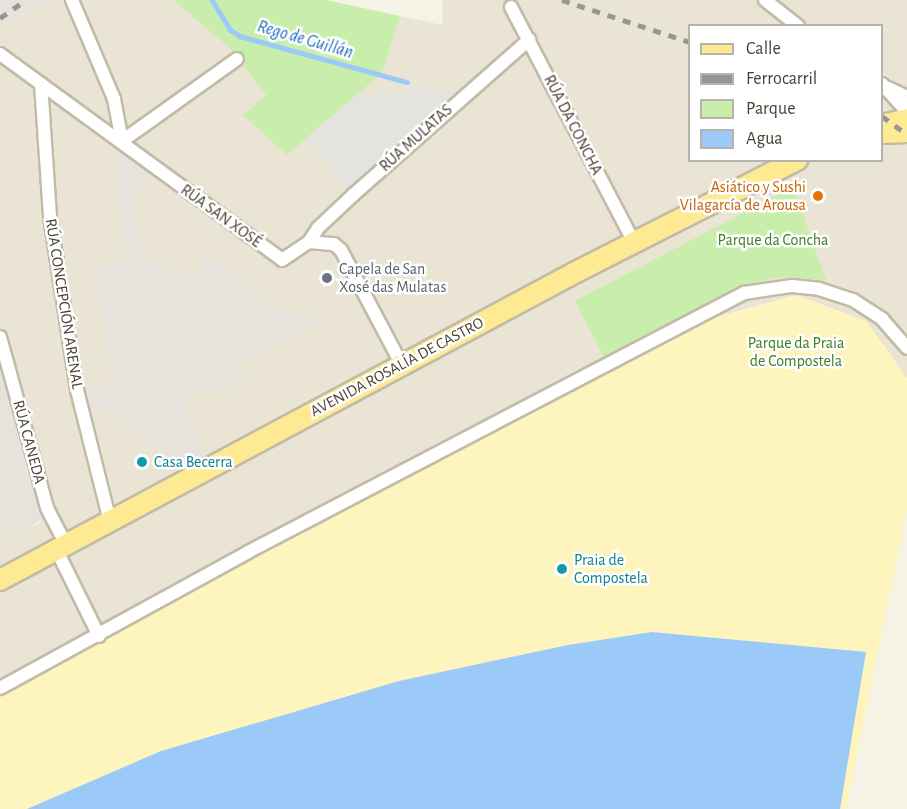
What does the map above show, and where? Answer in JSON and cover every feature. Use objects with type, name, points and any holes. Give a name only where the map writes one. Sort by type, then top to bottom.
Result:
[{"type":"main road","points":[[883,125],[907,119]]},
{"type":"main road","points":[[883,133],[907,132]]},
{"type":"main road","name":"AVENIDA ROSALÍA DE CASTRO","points":[[0,580],[634,242],[793,162]]},
{"type":"street","points":[[72,0],[114,99],[122,141],[237,59]]},
{"type":"street","points":[[765,0],[795,24]]},
{"type":"street","name":"RÚA DA CONCHA","points":[[511,7],[634,242]]},
{"type":"street","name":"RÚA MULATAS","points":[[309,242],[318,228],[353,195],[529,40]]},
{"type":"street","name":"RÚA SAN XOSÉ","points":[[0,54],[282,260],[309,242]]},
{"type":"street","name":"RÚA CONCEPCIÓN ARENAL","points":[[40,84],[50,217],[77,390],[110,521]]},
{"type":"street","points":[[883,85],[907,97]]},
{"type":"street","points":[[883,85],[907,112]]},
{"type":"street","points":[[309,242],[327,241],[341,250],[402,365]]},
{"type":"street","points":[[0,688],[99,636],[248,552],[744,293],[792,286],[845,297],[882,319],[907,348]]},
{"type":"street","name":"RÚA CANEDA","points":[[0,337],[47,508],[99,636]]},
{"type":"shaded area","points":[[0,0],[48,0],[0,26]]},
{"type":"shaded area","points":[[48,0],[173,0],[231,49],[266,95],[244,115],[382,73],[400,16],[442,25],[443,0],[907,0],[907,378],[866,321],[796,295],[713,318],[611,364],[0,688],[0,533],[17,524],[21,532],[41,522],[42,504],[27,472],[0,362],[0,26]]},
{"type":"shaded area","points":[[417,86],[465,94],[353,195],[306,138],[358,94],[369,96]]},
{"type":"shaded area","points":[[119,148],[153,167],[133,200],[143,259],[192,278],[207,255],[274,307],[320,320],[237,365],[246,383],[182,394],[206,470],[166,491],[153,436],[141,437],[137,420],[120,424],[116,410],[80,408],[77,390],[114,383],[94,267],[127,261],[115,165]]},
{"type":"shaded area","points":[[0,362],[27,473],[46,516],[21,533],[17,524],[0,533]]},
{"type":"green space","points":[[173,0],[326,0],[400,16],[382,73],[287,155],[243,115],[266,95],[231,49]]},
{"type":"green space","name":"Parque da Concha","points":[[793,187],[826,280],[780,277],[743,285],[606,361],[575,301]]},
{"type":"sand","name":"Praia de Compostela","points":[[796,295],[866,321],[907,378],[907,510],[846,809],[0,809],[0,689],[44,674],[336,509],[708,320]]},
{"type":"water","points":[[652,632],[866,652],[840,809],[27,809],[161,751],[399,681],[568,645]]},
{"type":"waterway","name":"Rego de Guillán","points":[[212,0],[231,30],[240,36],[407,82]]},
{"type":"railway","points":[[0,18],[26,0]]},
{"type":"railway","points":[[562,0],[688,41]]},
{"type":"railway","points":[[883,117],[907,134]]},
{"type":"place","name":"Asiático y Sushi Vilagarcía de Arousa","points":[[818,196]]},
{"type":"place","name":"Capela de San Xosé das Mulatas","points":[[327,278]]},
{"type":"place","name":"Casa Becerra","points":[[142,462]]},
{"type":"place","name":"Praia de Compostela","points":[[562,569]]},
{"type":"park label","name":"Parque da Praia de Compostela","points":[[796,352]]}]
